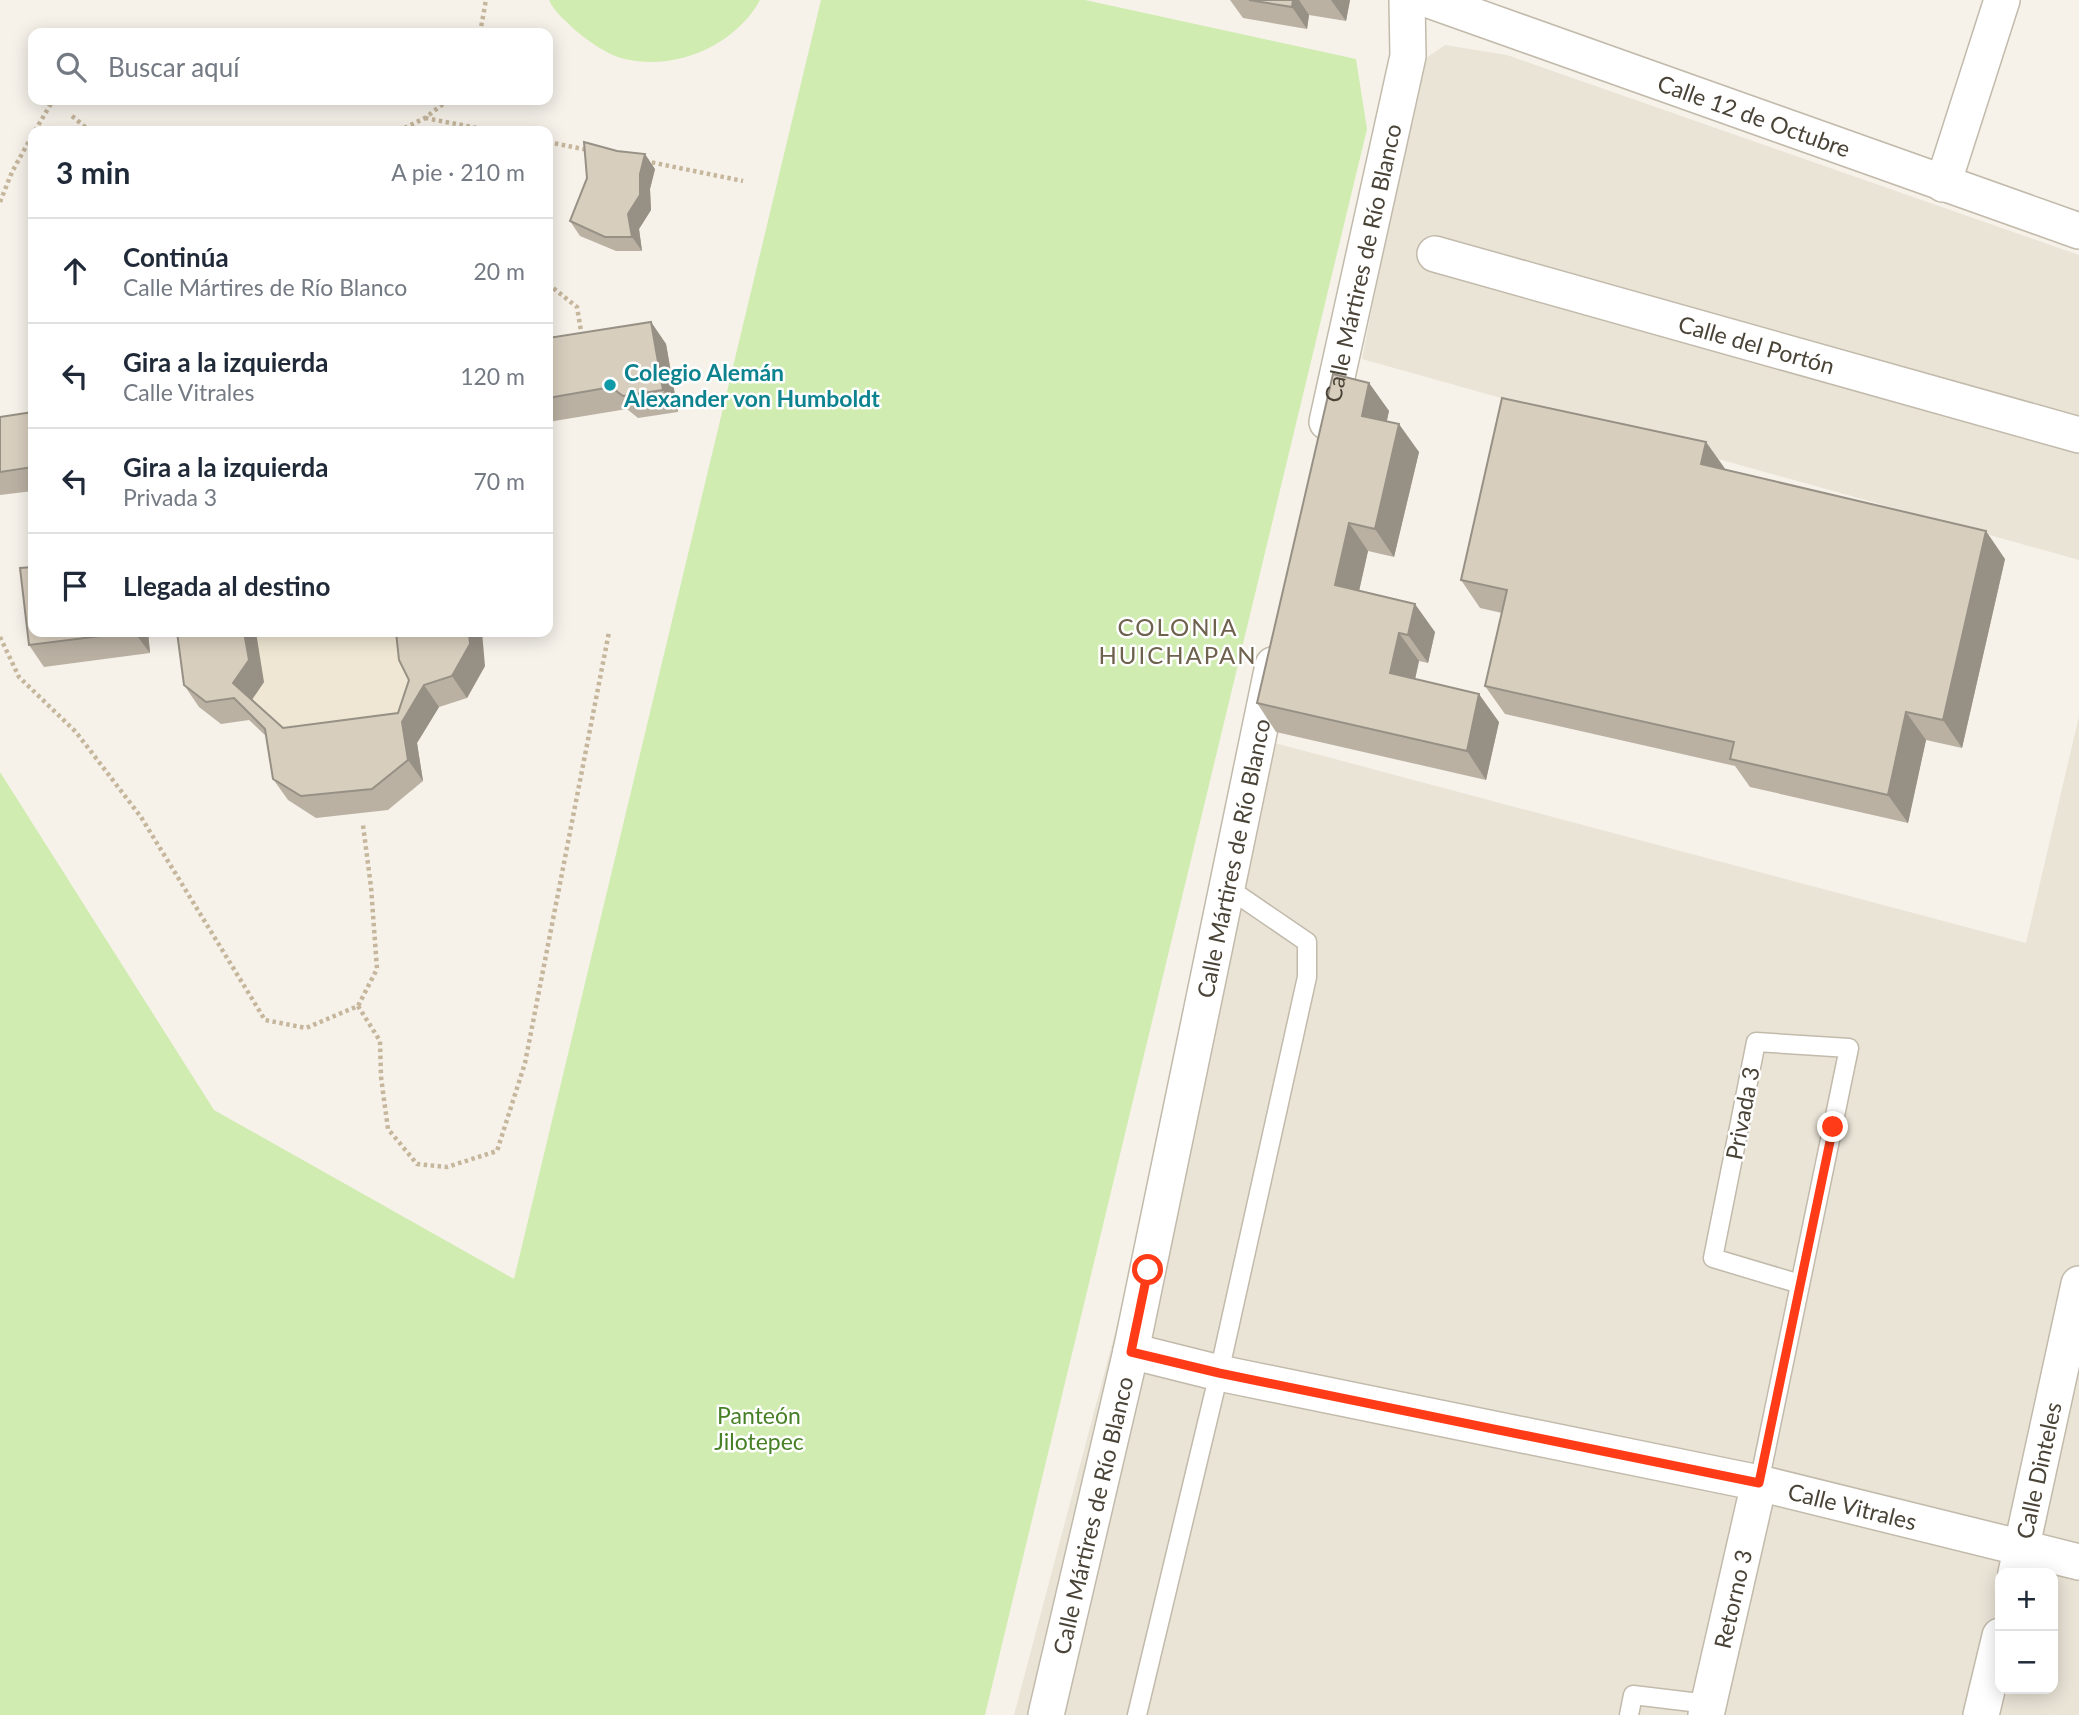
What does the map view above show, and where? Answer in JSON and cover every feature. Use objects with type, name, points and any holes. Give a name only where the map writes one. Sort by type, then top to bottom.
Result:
[{"type":"street","name":"Calle Mártires de Río Blanco","points":[[1320,450],[1408,57],[1407,0]]},
{"type":"street","name":"Calle 12 de Octubre","points":[[1429,0],[2079,231]]},
{"type":"street","points":[[1943,184],[2002,0]]},
{"type":"street","name":"Calle del Portón","points":[[1435,254],[2079,435]]},
{"type":"street","name":"Calle Mártires de Río Blanco","points":[[1046,1715],[1131,1352],[1279,637]]},
{"type":"street","name":"Calle Dinteles","points":[[2019,1561],[2079,1284]]},
{"type":"street","name":"Calle Vitrales","points":[[1131,1352],[1219,1373],[1759,1483],[2019,1561],[2079,1562]]},
{"type":"street","name":"Retorno 3","points":[[1707,1709],[1759,1483]]},
{"type":"street","points":[[1981,1715],[1995,1657]]},
{"type":"lane","points":[[1137,1715],[1219,1373],[1307,977],[1307,942],[1228,888]]},
{"type":"lane","name":"Privada 3","points":[[1759,1483],[1849,1048],[1756,1042],[1713,1258],[1800,1284]]},
{"type":"lane","points":[[1629,1715],[1633,1695],[1707,1709]]},
{"type":"path","points":[[481,28],[486,0]]},
{"type":"path","points":[[38,126],[50,105]]},
{"type":"path","points":[[409,126],[442,105]]},
{"type":"path","points":[[72,116],[84,126]]},
{"type":"path","points":[[425,118],[467,126]]},
{"type":"path","points":[[417,122],[418,126]]},
{"type":"path","points":[[553,143],[600,152]]},
{"type":"path","points":[[0,202],[12,172],[28,144]]},
{"type":"path","points":[[639,160],[743,181]]},
{"type":"path","points":[[553,288],[577,307],[583,345]]},
{"type":"path","points":[[358,1006],[380,1041],[381,1077],[388,1129],[417,1164],[446,1167],[497,1151],[525,1063],[609,632]]},
{"type":"path","points":[[0,637],[19,677],[76,732],[141,817],[265,1020],[306,1028],[358,1006],[377,969],[363,825]]},
{"type":"shaded area","points":[[1445,45],[1507,55],[2079,255],[2079,560],[1362,359],[1419,63]]},
{"type":"shaded area","points":[[255,637],[409,637],[413,735],[298,750],[248,705]]},
{"type":"shaded area","points":[[2079,716],[2079,1715],[1014,1715],[1271,742],[2026,943]]},
{"type":"green space","points":[[549,0],[760,0],[749,16],[719,42],[683,58],[644,62],[625,59],[598,47],[563,19]]},
{"type":"green space","name":"Panteón Jilotepec","points":[[821,0],[1085,0],[1356,59],[1367,129],[985,1715],[0,1715],[0,772],[214,1110],[514,1279]]},
{"type":"building","points":[[1249,0],[1293,0],[1292,7]]},
{"type":"building","points":[[584,142],[617,151],[645,154],[640,174],[640,195],[628,214],[632,237],[605,237],[570,221],[587,178]]},
{"type":"building","points":[[651,322],[663,390],[623,396],[611,387],[553,397],[553,337]]},
{"type":"building","points":[[1333,374],[1369,383],[1362,416],[1399,424],[1375,529],[1349,523],[1335,585],[1415,604],[1408,635],[1399,633],[1390,673],[1479,694],[1467,751],[1257,703]]},
{"type":"building","points":[[1502,398],[1706,442],[1701,464],[1986,531],[1943,720],[1906,712],[1888,795],[1730,759],[1734,742],[1485,686],[1507,590],[1461,580]]},
{"type":"building","points":[[28,413],[28,468],[0,472],[0,417]]},
{"type":"building","points":[[28,567],[28,636],[20,568]]},
{"type":"building","points":[[28,637],[93,637],[29,645]]},
{"type":"building","points":[[178,637],[245,637],[249,660],[233,683],[283,728],[398,713],[409,680],[399,660],[397,637],[469,637],[470,644],[452,676],[424,685],[402,722],[408,760],[372,789],[301,796],[273,779],[265,729],[234,698],[206,702],[184,685]]},
{"type":"place","name":"Colegio Alemán Alexander von Humboldt","points":[[610,385]]},
{"type":"district","name":"COLONIA HUICHAPAN","points":[[1178,640]]},
{"type":"route","points":[[1148,1270],[1131,1352],[1219,1373],[1759,1483],[1833,1127]]}]
